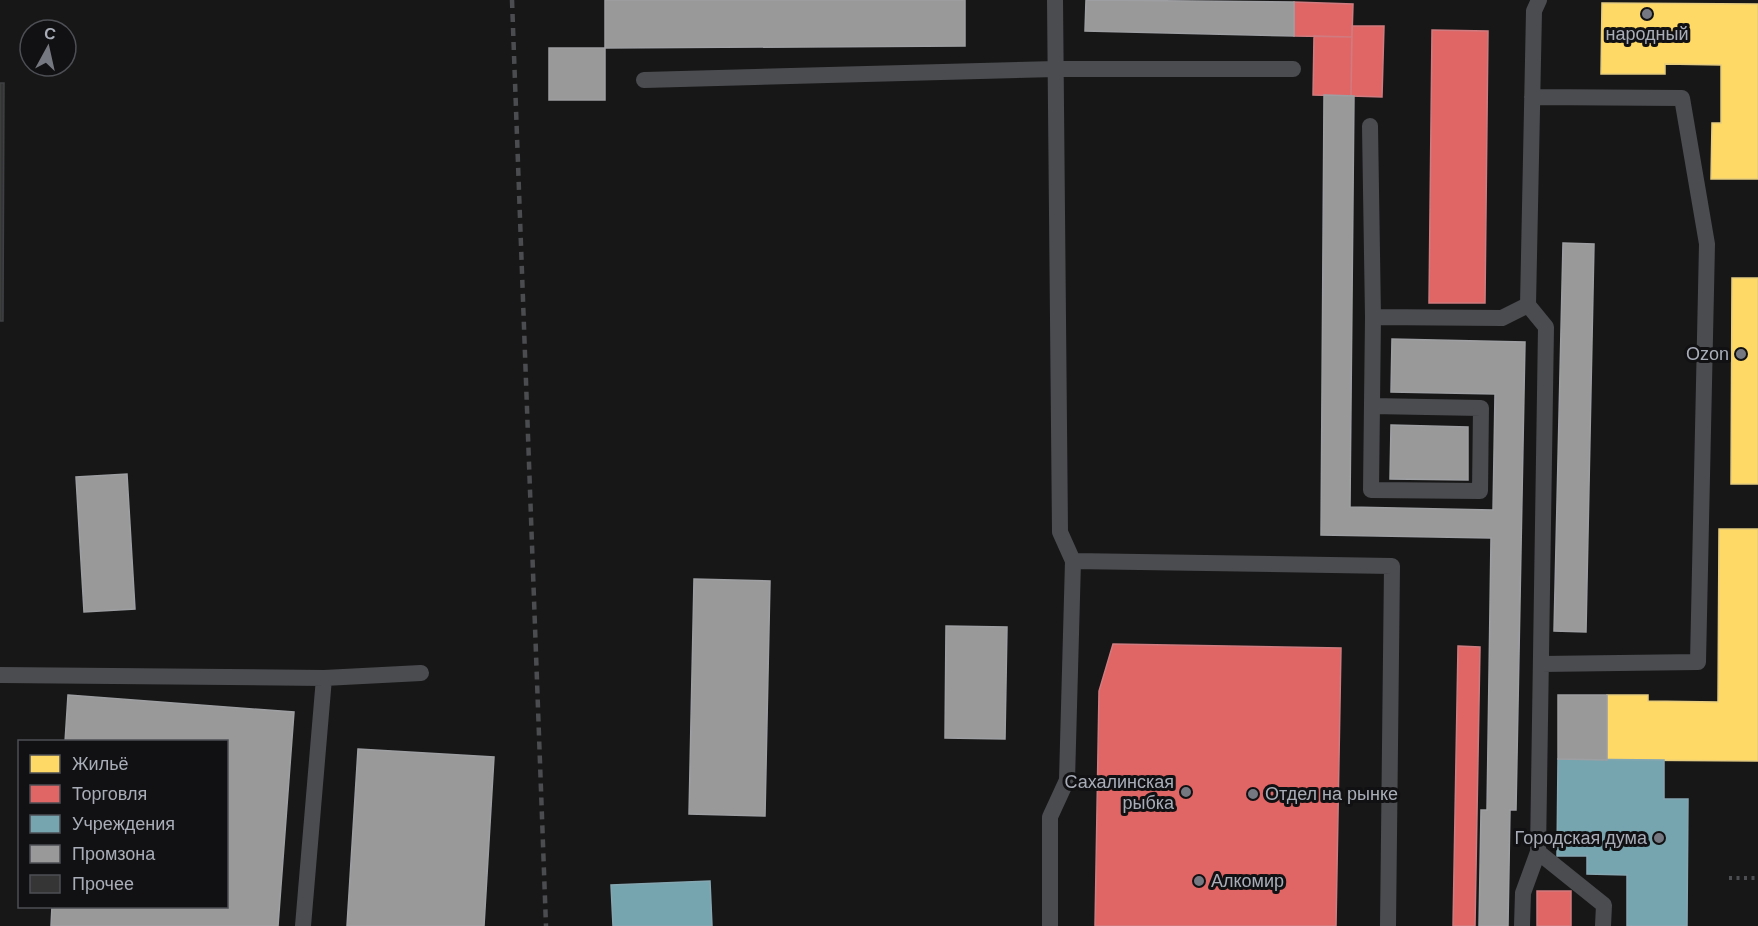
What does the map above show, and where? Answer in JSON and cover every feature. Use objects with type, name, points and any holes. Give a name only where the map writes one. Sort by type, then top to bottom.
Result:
[{"type":"lane","points":[[1050,926],[1050,817],[1067,780],[1073,561],[1060,532],[1055,0]]},
{"type":"lane","points":[[1522,926],[1523,893],[1538,852],[1546,327],[1528,305],[1534,11],[1539,0]]},
{"type":"lane","points":[[644,80],[1056,69],[1293,69]]},
{"type":"lane","points":[[1532,97],[1682,98],[1707,244],[1698,662],[1541,664]]},
{"type":"lane","points":[[1370,126],[1373,317],[1371,490],[1480,491],[1481,408],[1372,406]]},
{"type":"lane","points":[[1373,317],[1502,318],[1528,305]]},
{"type":"lane","points":[[1073,561],[1392,566],[1388,926]]},
{"type":"lane","points":[[0,675],[324,678],[421,673]]},
{"type":"lane","points":[[303,926],[324,678]]},
{"type":"lane","points":[[1538,852],[1604,905],[1603,926]]},
{"type":"path","points":[[1729,878],[1758,878]]},
{"type":"building: Жильё","points":[[1602,3],[1758,4],[1758,179],[1711,179],[1712,123],[1721,123],[1721,65],[1665,64],[1665,74],[1601,74]]},
{"type":"building: Жильё","points":[[1732,278],[1758,278],[1758,484],[1731,484]]},
{"type":"building: Жильё","points":[[1719,529],[1758,529],[1758,761],[1607,760],[1607,695],[1648,695],[1648,701],[1718,702]]},
{"type":"building: Торговля","points":[[1294,2],[1353,4],[1352,37],[1294,36]]},
{"type":"building: Торговля","points":[[1352,26],[1384,26],[1382,97],[1351,96]]},
{"type":"building: Торговля","points":[[1432,30],[1488,31],[1485,303],[1429,303]]},
{"type":"building: Торговля","points":[[1314,36],[1352,37],[1351,96],[1313,95]]},
{"type":"building: Торговля","points":[[1113,644],[1341,648],[1336,926],[1095,926],[1099,691]]},
{"type":"building: Торговля","points":[[1458,646],[1480,647],[1475,926],[1453,926]]},
{"type":"building: Торговля","points":[[1537,891],[1571,891],[1571,926],[1537,926]]},
{"type":"building: Учреждения","points":[[1558,759],[1664,760],[1664,799],[1688,799],[1687,926],[1627,926],[1627,875],[1587,874],[1587,856],[1557,856]]},
{"type":"building: Учреждения","points":[[710,881],[712,926],[613,926],[611,885]]},
{"type":"building: Промзона","points":[[605,0],[965,0],[965,46],[605,48]]},
{"type":"building: Промзона","points":[[1086,0],[1294,2],[1294,36],[1085,31]]},
{"type":"building: Промзона","points":[[549,48],[605,48],[605,100],[549,100]]},
{"type":"building: Промзона","points":[[1324,95],[1354,96],[1350,507],[1493,510],[1495,394],[1391,392],[1392,339],[1525,342],[1516,810],[1510,810],[1508,926],[1479,926],[1481,810],[1487,810],[1491,538],[1321,535]]},
{"type":"building: Промзона","points":[[1563,243],[1594,244],[1586,632],[1554,631]]},
{"type":"building: Промзона","points":[[1391,425],[1468,427],[1468,480],[1390,479]]},
{"type":"building: Промзона","points":[[127,474],[135,609],[84,612],[76,477]]},
{"type":"building: Промзона","points":[[694,579],[770,581],[765,816],[689,814]]},
{"type":"building: Промзона","points":[[946,626],[1007,627],[1005,739],[945,738]]},
{"type":"building: Промзона","points":[[68,695],[294,712],[278,926],[51,926],[52,908],[228,908],[228,740],[65,740]]},
{"type":"building: Промзона","points":[[1558,695],[1607,695],[1607,760],[1558,759]]},
{"type":"building: Промзона","points":[[358,749],[494,757],[484,926],[347,926]]},
{"type":"building: Прочее","points":[[0,83],[4,83],[3,321],[0,321]]},
{"type":"railway","points":[[512,0],[546,926]]},
{"type":"place","name":"народный","points":[[1647,14]]},
{"type":"place","name":"Ozon","points":[[1741,354]]},
{"type":"place","name":"Сахалинская рыбка","points":[[1186,792]]},
{"type":"place","name":"Отдел на рынке","points":[[1253,794]]},
{"type":"place","name":"Городская дума","points":[[1659,838]]},
{"type":"place","name":"Алкомир","points":[[1199,881]]}]
